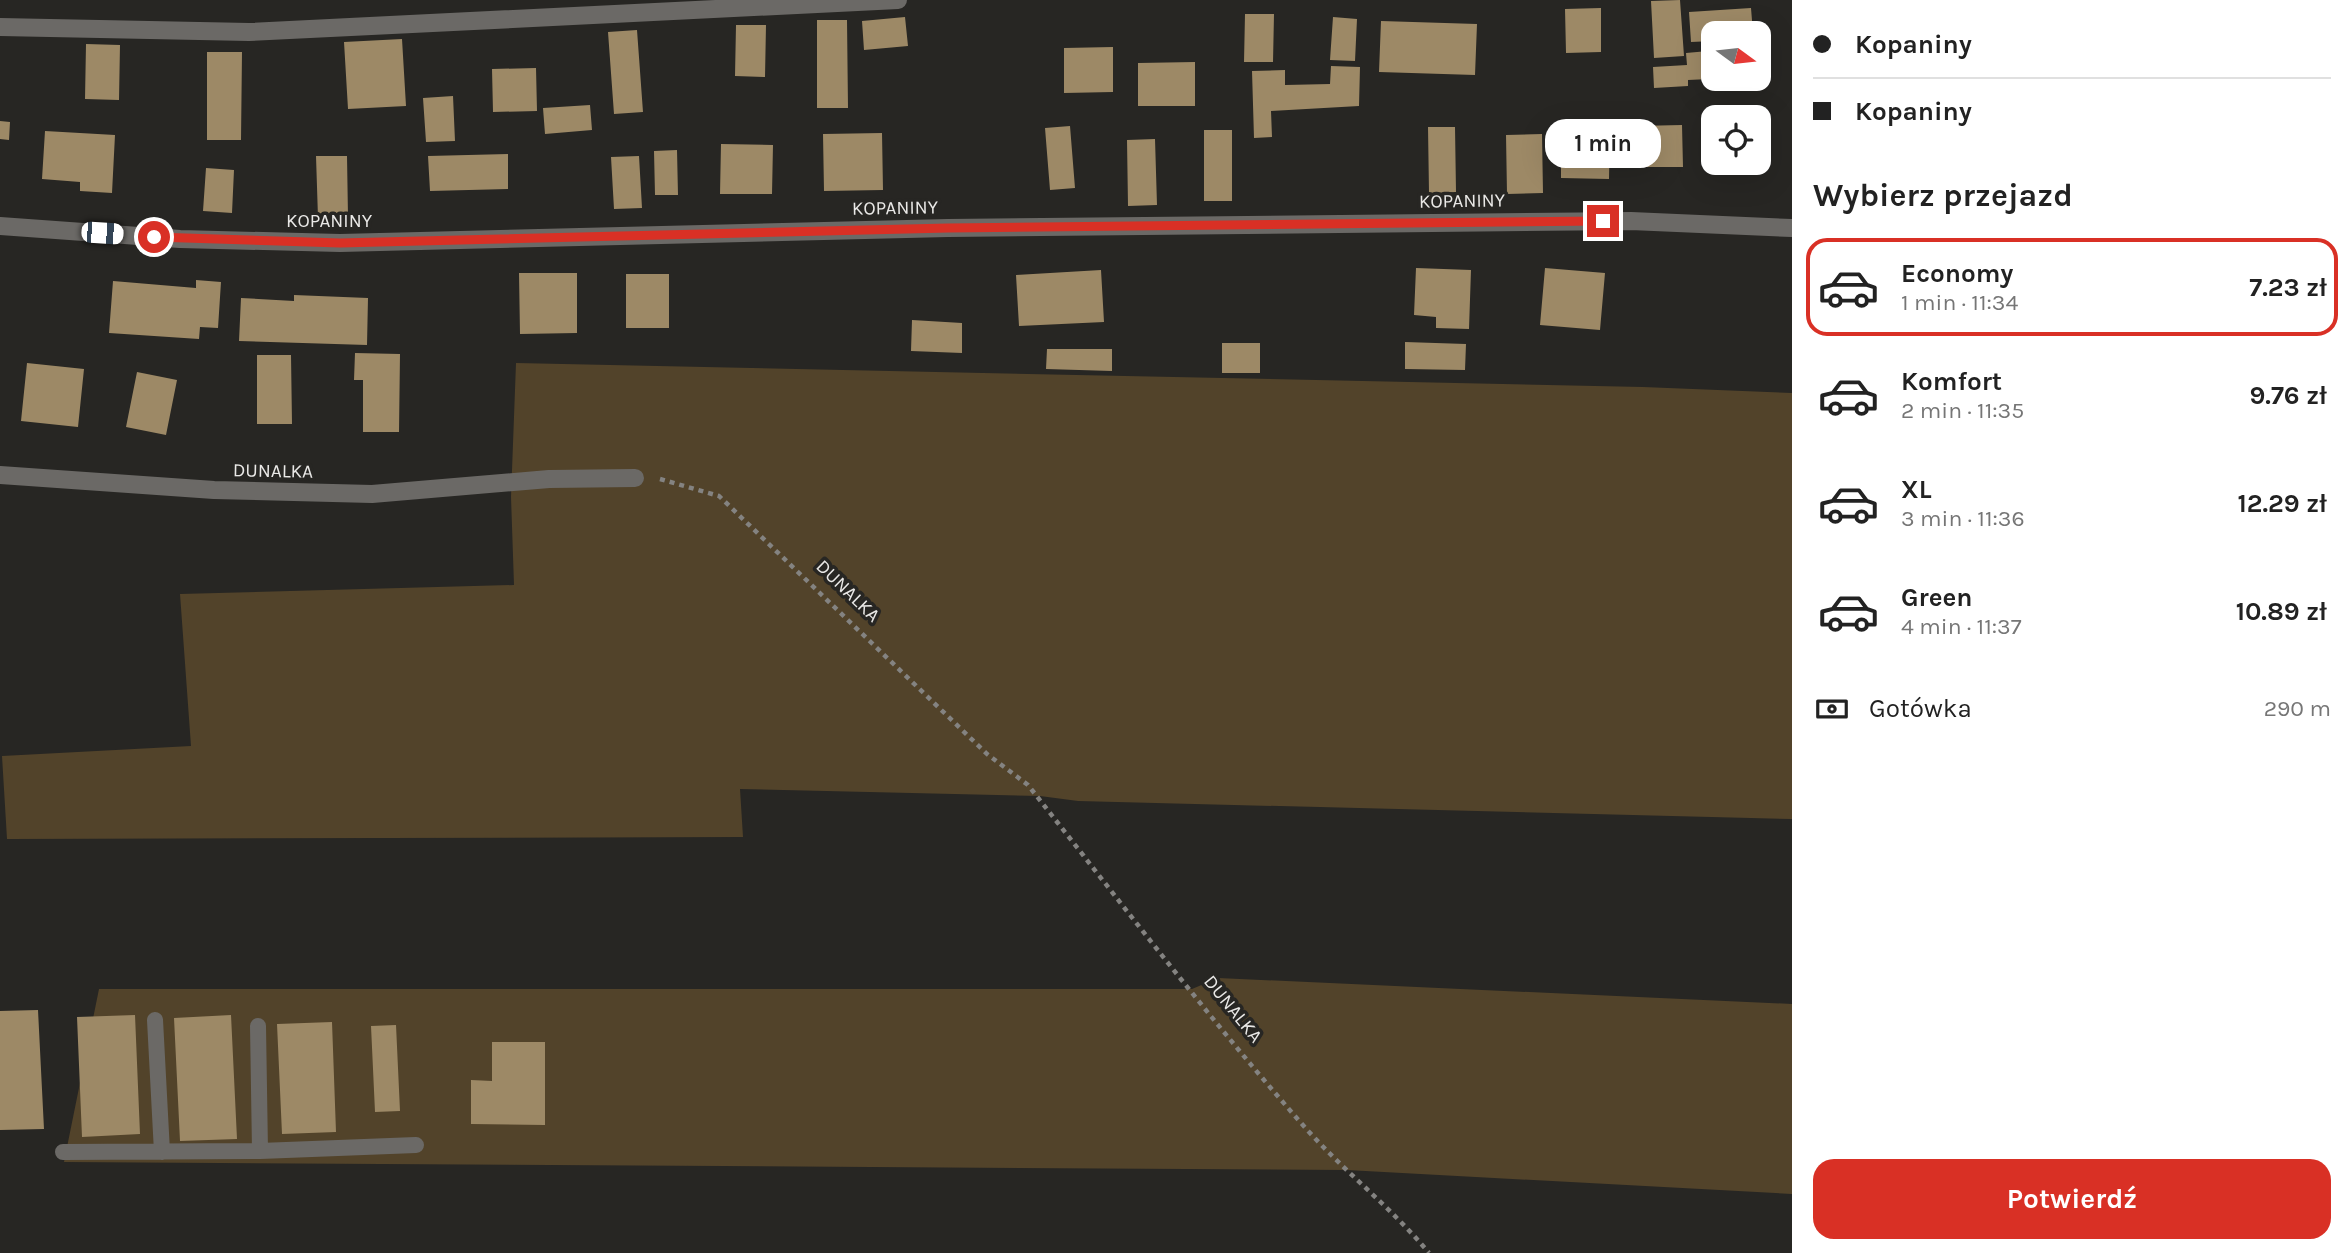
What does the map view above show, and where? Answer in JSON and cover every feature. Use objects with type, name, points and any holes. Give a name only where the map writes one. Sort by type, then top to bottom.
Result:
[{"type":"street","points":[[0,27],[248,32],[898,0]]},
{"type":"street","name":"KOPANINY","points":[[0,226],[180,239],[340,243],[948,228],[1631,220],[1792,228]]},
{"type":"street","name":"DUNALKA","points":[[0,475],[214,490],[372,494],[549,479],[635,478]]},
{"type":"lane","points":[[155,1020],[162,1152]]},
{"type":"lane","points":[[258,1026],[260,1151]]},
{"type":"lane","points":[[63,1152],[260,1151],[416,1145]]},
{"type":"path","name":"DUNALKA","points":[[635,478],[664,480],[719,496],[987,754],[1028,785],[1256,1072],[1328,1154],[1402,1220],[1429,1253]]},
{"type":"shaded area","points":[[516,363],[1643,387],[1792,393],[1792,819],[1078,801],[1040,796],[740,789],[743,837],[7,839],[2,756],[191,746],[180,594],[514,585],[511,497]]},
{"type":"shaded area","points":[[1218,978],[1792,1004],[1792,1194],[1347,1170],[64,1162],[99,989],[1192,989]]},
{"type":"building","points":[[1680,0],[1684,56],[1654,58],[1651,1]]},
{"type":"building","points":[[1601,8],[1601,52],[1566,53],[1565,9]]},
{"type":"building","points":[[1751,8],[1752,21],[1701,21],[1701,42],[1691,42],[1689,12]]},
{"type":"building","points":[[1245,14],[1274,14],[1273,62],[1244,62]]},
{"type":"building","points":[[905,17],[908,46],[864,50],[862,21]]},
{"type":"building","points":[[1333,17],[1357,19],[1355,61],[1330,60]]},
{"type":"building","points":[[817,20],[847,20],[848,108],[817,108]]},
{"type":"building","points":[[1381,21],[1477,24],[1475,75],[1379,72]]},
{"type":"building","points":[[736,25],[766,25],[765,77],[735,76]]},
{"type":"building","points":[[637,30],[643,112],[614,114],[608,32]]},
{"type":"building","points":[[402,39],[406,106],[348,109],[344,42]]},
{"type":"building","points":[[86,44],[120,45],[119,100],[85,99]]},
{"type":"building","points":[[1113,47],[1113,92],[1064,93],[1064,48]]},
{"type":"building","points":[[207,52],[242,52],[241,140],[207,140]]},
{"type":"building","points":[[1701,52],[1701,79],[1688,80],[1688,86],[1654,88],[1653,67],[1687,65],[1686,53]]},
{"type":"building","points":[[1195,62],[1195,106],[1138,106],[1138,63]]},
{"type":"building","points":[[1331,66],[1360,67],[1359,106],[1271,111],[1272,137],[1254,138],[1252,71],[1285,70],[1285,85],[1330,84]]},
{"type":"building","points":[[536,68],[537,111],[493,112],[492,69]]},
{"type":"building","points":[[453,96],[455,141],[426,142],[423,98]]},
{"type":"building","points":[[590,105],[592,130],[545,134],[543,108]]},
{"type":"building","points":[[0,121],[10,122],[9,140],[0,139]]},
{"type":"building","points":[[1561,123],[1610,124],[1609,179],[1561,178]]},
{"type":"building","points":[[1682,125],[1683,167],[1638,167],[1637,126]]},
{"type":"building","points":[[1070,126],[1075,188],[1050,190],[1045,128]]},
{"type":"building","points":[[1428,127],[1455,127],[1456,192],[1429,193]]},
{"type":"building","points":[[1204,130],[1232,130],[1232,201],[1204,201]]},
{"type":"building","points":[[45,131],[115,135],[112,193],[80,191],[80,182],[42,179]]},
{"type":"building","points":[[882,133],[883,190],[824,191],[823,134]]},
{"type":"building","points":[[1542,134],[1543,193],[1507,194],[1506,135]]},
{"type":"building","points":[[1155,139],[1157,205],[1128,206],[1127,140]]},
{"type":"building","points":[[721,144],[773,145],[772,194],[720,194]]},
{"type":"building","points":[[677,150],[678,195],[655,195],[654,151]]},
{"type":"building","points":[[508,154],[508,189],[430,191],[428,156]]},
{"type":"building","points":[[316,156],[347,156],[348,217],[318,218]]},
{"type":"building","points":[[639,156],[642,208],[614,209],[611,157]]},
{"type":"building","points":[[206,168],[234,170],[232,213],[203,211]]},
{"type":"building","points":[[1416,268],[1471,270],[1469,329],[1436,328],[1436,317],[1414,315]]},
{"type":"building","points":[[1545,268],[1605,273],[1600,330],[1540,325]]},
{"type":"building","points":[[1101,270],[1104,322],[1019,326],[1016,275]]},
{"type":"building","points":[[519,273],[577,273],[577,333],[520,334]]},
{"type":"building","points":[[626,274],[669,274],[669,328],[626,328]]},
{"type":"building","points":[[196,280],[221,282],[218,328],[200,327],[199,339],[109,333],[113,281],[196,288]]},
{"type":"building","points":[[294,295],[368,298],[367,345],[239,341],[241,298],[294,301]]},
{"type":"building","points":[[912,320],[962,323],[962,353],[911,351]]},
{"type":"building","points":[[1405,342],[1466,344],[1465,370],[1405,369]]},
{"type":"building","points":[[1222,343],[1260,343],[1260,373],[1222,373]]},
{"type":"building","points":[[1047,349],[1112,349],[1112,371],[1046,369]]},
{"type":"building","points":[[355,353],[400,354],[399,432],[363,432],[363,380],[354,380]]},
{"type":"building","points":[[257,355],[291,355],[292,424],[257,424]]},
{"type":"building","points":[[27,363],[84,369],[78,427],[21,421]]},
{"type":"building","points":[[137,372],[177,380],[166,435],[126,427]]},
{"type":"building","points":[[38,1010],[44,1129],[0,1130],[0,1011]]},
{"type":"building","points":[[135,1015],[140,1134],[82,1137],[77,1017]]},
{"type":"building","points":[[231,1015],[237,1139],[180,1141],[174,1018]]},
{"type":"building","points":[[332,1022],[336,1132],[282,1134],[277,1024]]},
{"type":"building","points":[[396,1025],[400,1111],[375,1112],[371,1026]]},
{"type":"building","points":[[492,1042],[545,1042],[545,1125],[471,1124],[471,1080],[492,1081]]},
{"type":"route","points":[[154,237],[340,243],[948,228],[1603,221]]}]
